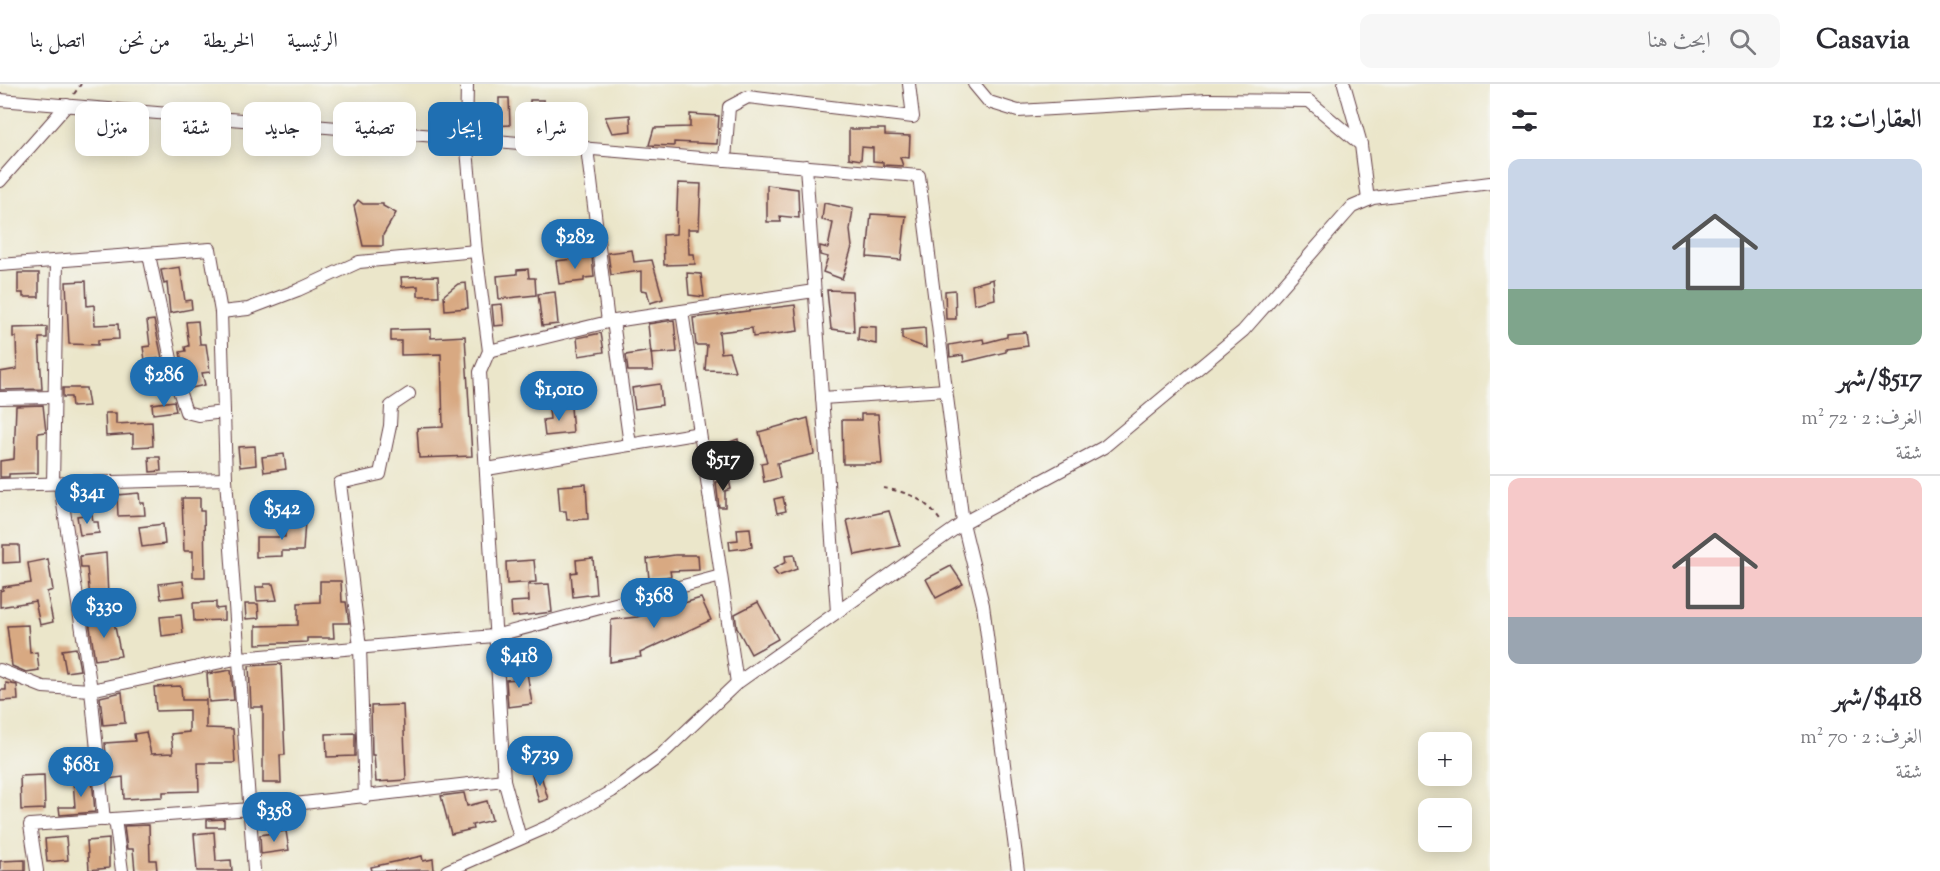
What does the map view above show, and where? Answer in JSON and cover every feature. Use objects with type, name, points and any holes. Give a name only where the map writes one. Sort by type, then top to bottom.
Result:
[{"type":"street","points":[[467,84],[467,102]]},
{"type":"street","points":[[725,160],[729,107],[748,98],[913,117],[909,84]]},
{"type":"street","points":[[974,84],[989,102],[1018,111],[1207,100],[1309,101],[1361,145]]},
{"type":"street","points":[[1344,84],[1361,145],[1368,200]]},
{"type":"street","points":[[0,100],[428,135]]},
{"type":"street","points":[[0,181],[67,105]]},
{"type":"street","points":[[588,148],[920,176],[963,523],[983,605],[1018,871]]},
{"type":"street","points":[[588,155],[630,445]]},
{"type":"street","points":[[468,156],[476,251],[489,351],[480,372],[504,780],[520,838]]},
{"type":"street","points":[[806,166],[837,612]]},
{"type":"street","points":[[447,871],[554,824],[612,791],[660,756],[737,683],[948,533],[1104,447],[1243,331],[1352,207],[1368,200],[1490,183]]},
{"type":"street","points":[[0,265],[210,249],[221,312],[226,479],[252,809],[254,871]]},
{"type":"street","points":[[221,312],[248,309],[298,290],[359,262],[476,251]]},
{"type":"street","points":[[149,255],[173,367],[186,412],[198,415],[224,412]]},
{"type":"street","points":[[57,261],[54,397],[57,484],[92,690],[109,819],[122,871]]},
{"type":"street","points":[[489,351],[611,322],[814,291]]},
{"type":"street","points":[[682,311],[737,683]]},
{"type":"street","points":[[822,398],[946,390]]},
{"type":"street","points":[[365,798],[360,647],[340,483],[380,474],[390,426],[391,406],[410,394]]},
{"type":"street","points":[[0,398],[54,397]]},
{"type":"street","points":[[487,469],[700,434]]},
{"type":"street","points":[[0,485],[226,479]]},
{"type":"street","points":[[0,670],[43,687],[92,690],[240,658],[494,636],[721,576]]},
{"type":"street","points":[[37,871],[30,825],[252,809],[365,798],[504,780]]},
{"type":"path","points":[[883,488],[903,492],[929,504],[948,533]]},
{"type":"building","points":[[499,98],[509,98],[510,125],[503,125],[503,102],[499,102]]},
{"type":"building","points":[[530,100],[544,100],[544,102],[530,102]]},
{"type":"building","points":[[690,114],[719,116],[717,144],[674,142],[674,146],[649,145],[654,128],[690,127]]},
{"type":"building","points":[[630,115],[631,131],[612,133],[605,117]]},
{"type":"building","points":[[849,129],[885,129],[885,135],[910,136],[909,158],[900,157],[903,166],[883,165],[883,162],[873,161],[873,148],[862,147],[861,160],[849,158]]},
{"type":"building","points":[[678,183],[701,184],[699,229],[688,229],[689,254],[694,254],[695,264],[664,265],[663,235],[676,234]]},
{"type":"building","points":[[767,185],[798,189],[799,218],[780,216],[781,222],[767,222]]},
{"type":"building","points":[[358,200],[363,204],[383,204],[396,213],[383,235],[383,246],[363,246],[354,206]]},
{"type":"building","points":[[824,203],[853,209],[850,230],[852,247],[842,279],[823,272],[828,257],[820,255],[820,246],[828,248],[833,223],[822,220]]},
{"type":"building","points":[[871,214],[906,216],[901,260],[867,257]]},
{"type":"building","points":[[632,250],[634,262],[652,260],[663,299],[650,303],[647,291],[641,290],[641,271],[611,275],[608,253]]},
{"type":"building","points":[[592,257],[594,277],[584,278],[584,281],[559,284],[556,261]]},
{"type":"building","points":[[180,267],[185,301],[191,300],[192,309],[170,313],[167,283],[164,284],[161,270]]},
{"type":"building","points":[[528,269],[529,278],[535,278],[536,295],[499,299],[497,276],[517,274],[517,270]]},
{"type":"building","points":[[18,273],[39,273],[39,297],[23,297],[23,293],[18,293]]},
{"type":"building","points":[[687,273],[701,274],[704,297],[689,295]]},
{"type":"building","points":[[438,276],[439,296],[418,296],[418,286],[402,287],[401,277]]},
{"type":"building","points":[[993,279],[995,299],[974,304],[972,285]]},
{"type":"building","points":[[86,281],[87,306],[94,305],[95,325],[118,324],[119,339],[98,340],[98,345],[69,344],[66,282]]},
{"type":"building","points":[[466,283],[468,308],[445,310],[444,295],[458,284]]},
{"type":"building","points":[[827,290],[852,291],[854,332],[831,329]]},
{"type":"building","points":[[955,290],[956,319],[946,319],[945,291]]},
{"type":"building","points":[[555,292],[558,324],[542,326],[538,294]]},
{"type":"building","points":[[502,304],[504,325],[494,326],[492,305]]},
{"type":"building","points":[[795,305],[798,331],[753,337],[752,328],[719,332],[721,353],[729,352],[735,371],[705,370],[707,345],[696,345],[693,318]]},
{"type":"building","points":[[154,320],[162,358],[145,360],[143,347],[150,346],[147,321]]},
{"type":"building","points":[[674,320],[677,352],[651,354],[648,324]]},
{"type":"building","points":[[198,321],[200,344],[206,344],[210,372],[202,373],[205,385],[187,389],[180,352],[186,351],[185,347],[189,346],[186,322]]},
{"type":"building","points":[[859,326],[876,327],[876,344],[858,340]]},
{"type":"building","points":[[47,327],[47,338],[39,338],[42,389],[0,390],[0,372],[17,369],[16,337],[13,337],[13,328]]},
{"type":"building","points":[[925,328],[926,348],[902,339],[902,330]]},
{"type":"building","points":[[431,329],[431,338],[465,336],[472,456],[419,458],[417,428],[443,427],[441,354],[401,355],[401,341],[391,341],[391,330]]},
{"type":"building","points":[[1026,332],[1028,346],[1006,349],[1006,352],[964,362],[963,355],[950,357],[949,345],[983,339],[984,343],[1007,337],[1007,334]]},
{"type":"building","points":[[601,333],[604,352],[579,356],[577,338]]},
{"type":"building","points":[[651,351],[653,371],[628,371],[626,355]]},
{"type":"building","points":[[573,374],[582,374],[582,386],[573,386]]},
{"type":"building","points":[[660,384],[662,405],[635,409],[632,388]]},
{"type":"building","points":[[63,388],[86,388],[89,406],[72,407],[71,397],[63,397]]},
{"type":"building","points":[[174,401],[176,411],[153,414],[152,404]]},
{"type":"building","points":[[43,405],[46,432],[38,433],[38,473],[9,474],[9,477],[0,477],[0,461],[14,459],[16,406]]},
{"type":"building","points":[[571,407],[573,433],[545,436],[543,420],[550,419],[549,409]]},
{"type":"building","points":[[105,413],[116,413],[116,424],[152,422],[153,446],[133,447],[133,434],[106,436]]},
{"type":"building","points":[[861,414],[878,414],[882,464],[843,464],[842,420],[861,420]]},
{"type":"building","points":[[808,418],[814,454],[777,463],[780,478],[764,482],[761,463],[767,462],[759,432]]},
{"type":"building","points":[[738,439],[740,457],[717,460],[714,448]]},
{"type":"building","points":[[255,446],[256,465],[240,467],[238,447]]},
{"type":"building","points":[[284,454],[286,469],[264,472],[262,457]]},
{"type":"building","points":[[149,457],[160,457],[161,471],[150,472]]},
{"type":"building","points":[[729,480],[731,489],[725,491],[725,507],[719,507],[716,482]]},
{"type":"building","points":[[586,484],[588,519],[567,520],[566,511],[560,511],[558,486]]},
{"type":"building","points":[[139,493],[140,503],[144,503],[145,515],[118,516],[117,495]]},
{"type":"building","points":[[783,497],[786,511],[777,513],[774,499]]},
{"type":"building","points":[[182,498],[200,498],[200,511],[204,511],[205,577],[193,577],[193,551],[184,551]]},
{"type":"building","points":[[262,503],[274,503],[275,515],[256,516],[255,506],[262,506]]},
{"type":"building","points":[[889,511],[900,546],[855,555],[847,520]]},
{"type":"building","points":[[92,514],[93,522],[98,522],[99,533],[80,535],[77,516]]},
{"type":"building","points":[[285,521],[305,521],[303,551],[282,551],[282,556],[256,557],[256,537],[285,537]]},
{"type":"building","points":[[163,524],[165,544],[142,547],[139,527]]},
{"type":"building","points":[[750,528],[752,547],[730,550],[729,541],[738,540],[737,529]]},
{"type":"building","points":[[3,545],[19,545],[20,562],[3,563]]},
{"type":"building","points":[[106,553],[108,596],[90,598],[87,568],[81,568],[80,556]]},
{"type":"building","points":[[698,555],[699,570],[670,571],[671,576],[649,579],[647,559]]},
{"type":"building","points":[[794,555],[797,569],[778,576],[773,569],[786,562],[785,556]]},
{"type":"building","points":[[593,558],[596,594],[573,597],[571,573],[577,572],[576,560]]},
{"type":"building","points":[[48,559],[53,590],[47,592],[53,622],[40,625],[35,601],[0,607],[0,591],[3,587],[31,583],[28,563]]},
{"type":"building","points":[[534,560],[536,582],[507,584],[506,562]]},
{"type":"building","points":[[951,566],[963,584],[936,598],[926,579]]},
{"type":"building","points":[[183,581],[185,596],[161,599],[159,584]]},
{"type":"building","points":[[320,581],[341,581],[342,602],[346,602],[349,623],[333,623],[334,638],[307,638],[307,642],[256,644],[256,626],[298,625],[298,603],[320,602]]},
{"type":"building","points":[[264,584],[273,584],[277,600],[257,601],[256,587],[264,587]]},
{"type":"building","points":[[549,584],[552,612],[512,617],[511,602],[529,601],[528,585]]},
{"type":"building","points":[[701,598],[711,620],[640,653],[641,657],[610,662],[611,620],[637,617]]},
{"type":"building","points":[[216,602],[216,609],[224,608],[224,620],[194,621],[193,603]]},
{"type":"building","points":[[758,602],[778,639],[751,654],[737,628],[735,614]]},
{"type":"building","points":[[245,604],[258,604],[259,618],[246,619]]},
{"type":"building","points":[[181,615],[183,633],[162,636],[160,617]]},
{"type":"building","points":[[106,617],[114,622],[121,656],[95,660],[89,620]]},
{"type":"building","points":[[28,625],[30,653],[37,652],[39,670],[26,672],[12,666],[7,626]]},
{"type":"building","points":[[76,648],[80,670],[66,672],[62,650]]},
{"type":"building","points":[[281,664],[285,755],[280,755],[281,783],[263,783],[263,707],[251,707],[249,666]]},
{"type":"building","points":[[526,666],[532,704],[508,707],[506,680],[517,679],[516,668]]},
{"type":"building","points":[[231,670],[234,700],[209,702],[207,674]]},
{"type":"building","points":[[6,683],[17,685],[18,700],[0,701],[0,690],[6,690]]},
{"type":"building","points":[[181,686],[182,700],[206,700],[206,728],[233,729],[235,763],[198,763],[199,791],[163,792],[163,797],[124,799],[123,777],[108,779],[105,743],[135,741],[134,734],[146,732],[151,754],[173,753],[171,734],[189,732],[189,710],[156,711],[154,687]]},
{"type":"building","points":[[122,692],[125,723],[103,725],[100,697]]},
{"type":"building","points":[[403,705],[406,780],[376,782],[374,755],[372,755],[371,706]]},
{"type":"building","points":[[355,733],[355,756],[327,757],[326,734]]},
{"type":"building","points":[[540,772],[548,799],[539,802],[532,774]]},
{"type":"building","points":[[44,775],[45,809],[21,810],[20,776]]},
{"type":"building","points":[[92,779],[95,812],[60,815],[59,807],[75,807],[73,780]]},
{"type":"building","points":[[464,793],[467,806],[487,801],[492,820],[472,825],[473,829],[451,834],[441,796]]},
{"type":"building","points":[[224,819],[224,827],[207,827],[207,820]]},
{"type":"building","points":[[149,825],[150,860],[156,860],[157,871],[135,871],[133,849],[127,849],[124,826]]},
{"type":"building","points":[[286,831],[289,850],[261,854],[260,835]]},
{"type":"building","points":[[214,832],[216,861],[231,860],[232,871],[197,871],[194,834]]},
{"type":"building","points":[[66,837],[68,860],[47,862],[45,839]]},
{"type":"building","points":[[109,839],[109,868],[89,870],[87,841]]},
{"type":"building","points":[[422,856],[423,861],[433,859],[434,870],[372,871],[371,867]]},
{"type":"building","points":[[25,860],[25,871],[0,871],[0,861]]}]
